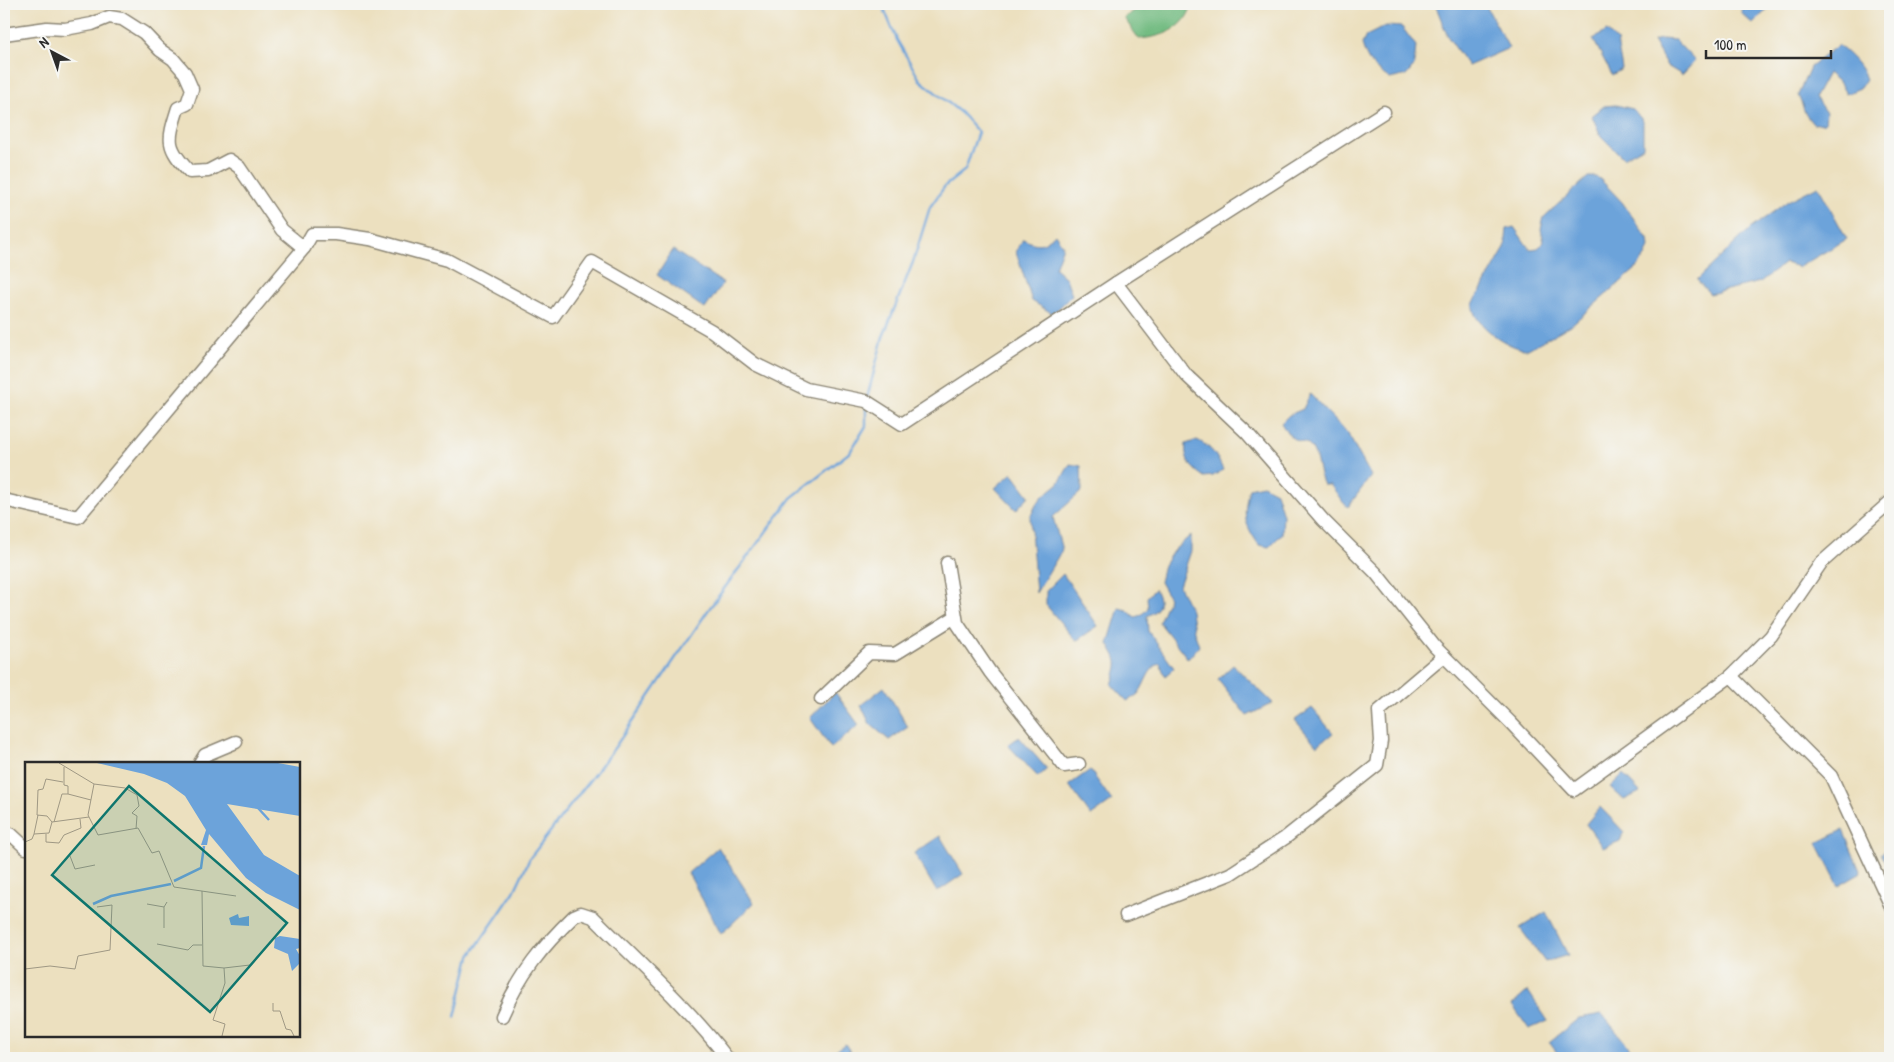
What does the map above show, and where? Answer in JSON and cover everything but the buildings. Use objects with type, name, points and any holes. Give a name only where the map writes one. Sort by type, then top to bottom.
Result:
[{"type":"street","points":[[4,34],[47,28],[65,29],[92,24],[109,17],[122,19],[144,33],[185,73],[192,88],[187,104],[178,108],[170,133],[171,148],[181,162],[190,172],[208,171],[229,160],[239,166],[282,230],[304,248]]},
{"type":"street","points":[[4,500],[78,517],[304,248],[312,234],[336,234],[370,239],[447,260],[553,317],[592,262],[712,331],[755,364],[806,389],[866,401],[902,424],[1116,283],[1384,112]]},
{"type":"street","points":[[1116,283],[1186,375],[1247,433],[1323,520],[1376,572],[1444,656],[1574,790],[1731,676],[1771,636],[1821,562],[1890,502]]},
{"type":"street","points":[[947,563],[956,623],[990,672],[1064,766],[1079,764]]},
{"type":"street","points":[[821,699],[869,653],[895,654],[955,617]]},
{"type":"street","points":[[1126,915],[1230,874],[1285,838],[1377,765],[1381,742],[1379,711],[1444,656]]},
{"type":"street","points":[[1731,676],[1831,776],[1890,904]]},
{"type":"street","points":[[201,762],[205,755],[236,742]]},
{"type":"street","points":[[11,834],[25,847]]},
{"type":"street","points":[[502,1016],[512,992],[536,955],[574,916],[581,913],[593,917],[651,974],[708,1034],[727,1058]]},
{"type":"green space","points":[[1144,4],[1192,4],[1185,20],[1179,26],[1165,34],[1139,39],[1124,18]]},
{"type":"water","points":[[1435,4],[1485,4],[1509,48],[1468,66],[1448,37]]},
{"type":"water","points":[[1742,4],[1769,4],[1770,6],[1753,24],[1741,13]]},
{"type":"water","points":[[1386,26],[1402,27],[1416,46],[1414,66],[1407,75],[1390,79],[1369,61],[1362,44],[1366,36]]},
{"type":"water","points":[[1607,31],[1617,41],[1622,69],[1612,75],[1593,39]]},
{"type":"water","points":[[1661,39],[1675,40],[1695,61],[1682,75],[1667,66],[1653,41]]},
{"type":"water","points":[[1838,45],[1851,56],[1866,79],[1860,88],[1846,94],[1840,83],[1828,73],[1815,97],[1826,113],[1825,123],[1813,124],[1806,115],[1798,95],[1810,67]]},
{"type":"water","points":[[1616,105],[1633,109],[1643,121],[1643,147],[1623,158],[1601,136],[1592,116],[1604,106]]},
{"type":"water","points":[[1588,177],[1600,179],[1622,202],[1648,239],[1649,247],[1646,255],[1637,268],[1571,325],[1528,349],[1502,341],[1478,319],[1473,304],[1505,248],[1507,229],[1514,227],[1528,247],[1531,249],[1538,248],[1544,242],[1541,229],[1544,217]]},
{"type":"water","points":[[1818,186],[1847,239],[1799,267],[1785,263],[1760,282],[1710,294],[1697,280],[1750,229],[1788,201]]},
{"type":"water","points":[[1055,234],[1063,246],[1055,268],[1066,278],[1072,295],[1053,314],[1032,301],[1016,252],[1023,239],[1040,244]]},
{"type":"water","points":[[673,250],[723,283],[705,309],[657,275]]},
{"type":"water","points":[[1310,394],[1348,434],[1371,476],[1348,507],[1330,485],[1324,485],[1311,448],[1307,444],[1292,438],[1281,423],[1289,415],[1303,409]]},
{"type":"water","points":[[1197,440],[1213,452],[1223,470],[1213,476],[1204,477],[1192,467],[1187,459],[1186,444]]},
{"type":"water","points":[[1070,464],[1081,466],[1082,491],[1053,517],[1062,550],[1036,593],[1030,517],[1042,497],[1059,483]]},
{"type":"water","points":[[1012,473],[1029,496],[1016,510],[995,488]]},
{"type":"water","points":[[1263,485],[1276,492],[1283,515],[1282,534],[1269,547],[1259,545],[1247,524],[1245,512],[1249,488]]},
{"type":"water","points":[[1191,535],[1191,551],[1179,586],[1191,611],[1194,631],[1199,646],[1188,659],[1159,622],[1169,598],[1160,582],[1164,565],[1173,551]]},
{"type":"water","points":[[1063,574],[1098,626],[1076,641],[1046,605],[1046,591]]},
{"type":"water","points":[[1155,589],[1159,598],[1159,605],[1155,611],[1147,616],[1148,631],[1174,668],[1165,676],[1160,663],[1155,666],[1138,694],[1127,701],[1112,685],[1117,660],[1108,644],[1119,608],[1127,610],[1135,617],[1141,615],[1148,608],[1147,597]]},
{"type":"water","points":[[1233,665],[1273,703],[1247,716],[1218,679]]},
{"type":"water","points":[[884,687],[908,727],[889,740],[870,724],[861,705]]},
{"type":"water","points":[[835,692],[859,725],[831,748],[810,718]]},
{"type":"water","points":[[1312,708],[1333,733],[1317,746],[1295,720]]},
{"type":"water","points":[[1019,737],[1047,769],[1038,777],[1008,745]]},
{"type":"water","points":[[1090,770],[1112,801],[1091,816],[1069,785]]},
{"type":"water","points":[[1623,774],[1640,792],[1624,800],[1610,787]]},
{"type":"water","points":[[1600,807],[1624,832],[1620,841],[1603,848],[1586,824]]},
{"type":"water","points":[[1843,830],[1861,873],[1839,886],[1817,843]]},
{"type":"water","points":[[940,836],[963,874],[937,892],[914,853]]},
{"type":"water","points":[[718,847],[754,903],[721,934],[688,873]]},
{"type":"water","points":[[1890,849],[1890,872],[1881,853]]},
{"type":"water","points":[[1546,912],[1568,955],[1545,962],[1520,928]]},
{"type":"water","points":[[1528,991],[1548,1021],[1529,1029],[1512,1005]]},
{"type":"water","points":[[1602,1014],[1638,1058],[1561,1058],[1549,1042],[1579,1018]]},
{"type":"water","points":[[845,1044],[855,1058],[829,1058],[827,1056]]},
{"type":"waterway","points":[[867,398],[883,337],[913,262],[930,207],[945,186],[965,170],[978,132],[961,113],[920,80],[897,40],[882,4]]},
{"type":"waterway","points":[[455,1017],[470,956],[514,892],[530,858],[615,747],[709,609],[791,498],[850,452],[866,426],[866,405]]}]
